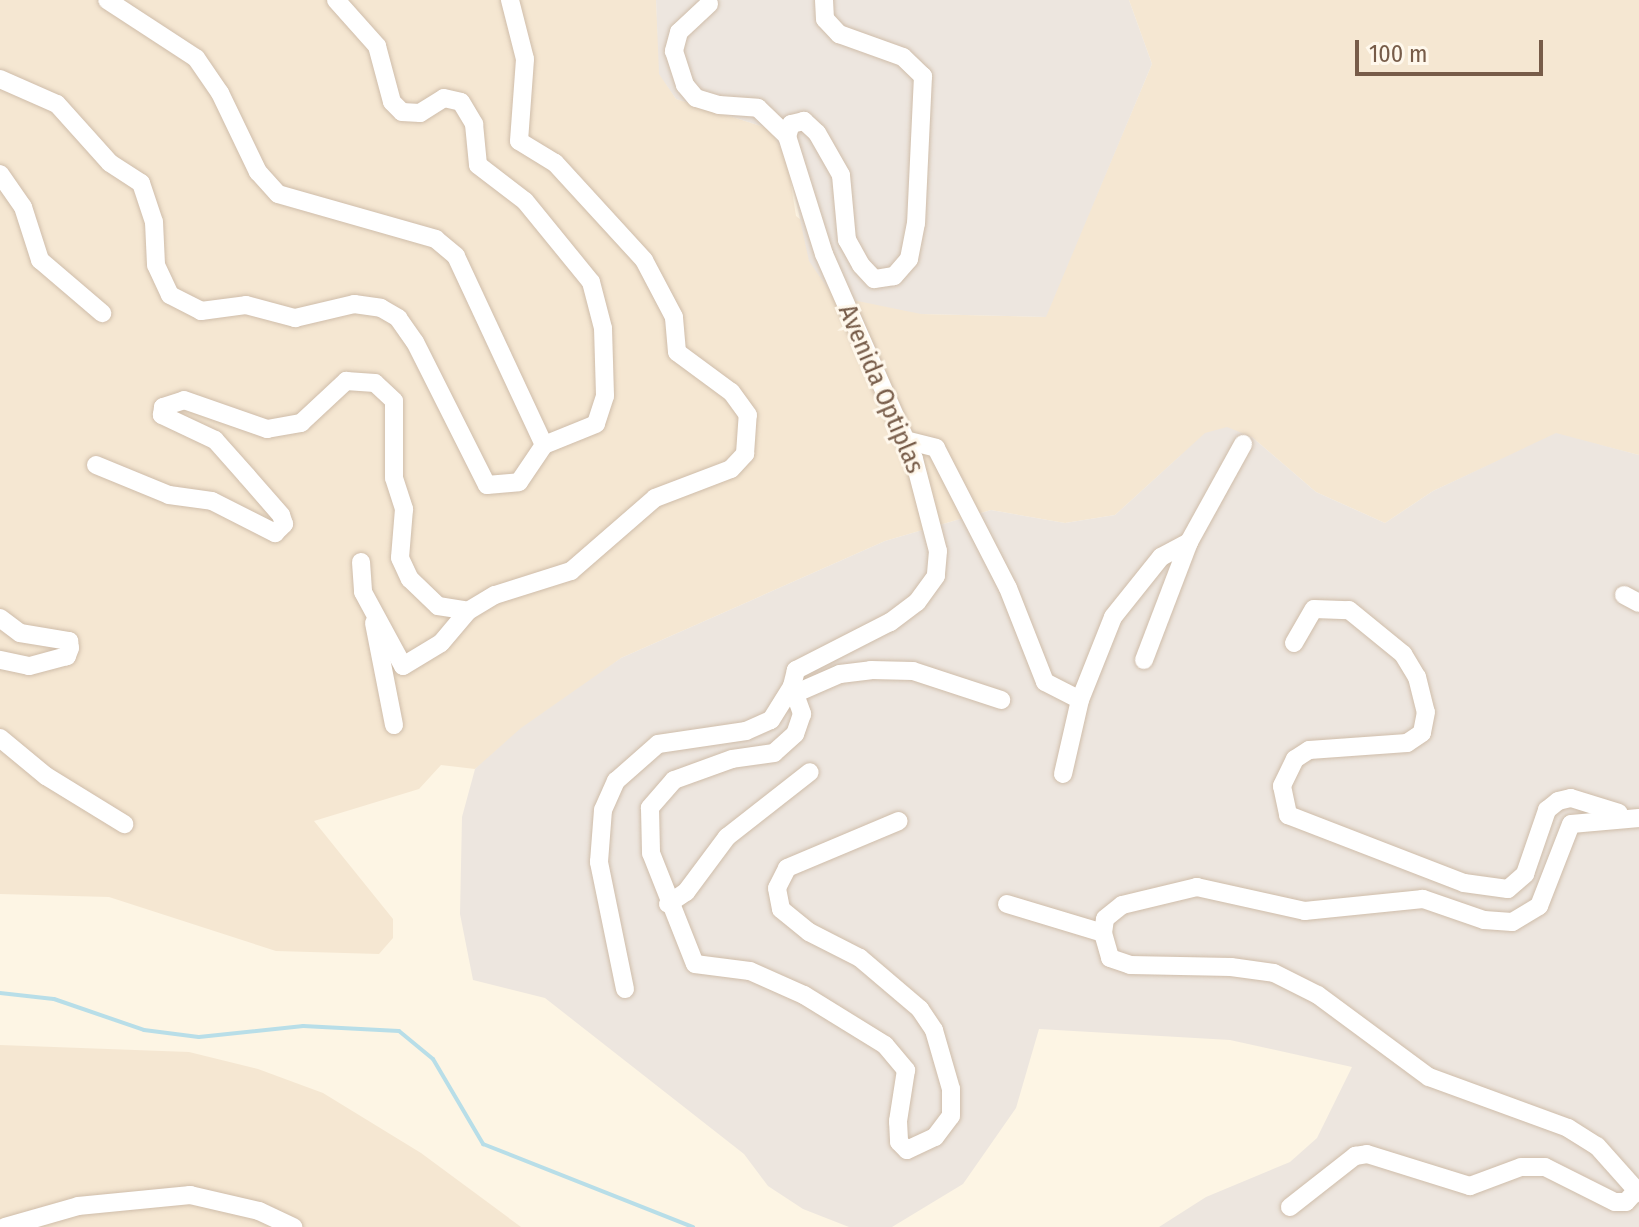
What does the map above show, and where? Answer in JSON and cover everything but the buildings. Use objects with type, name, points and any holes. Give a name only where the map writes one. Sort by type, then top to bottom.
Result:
[{"type":"street","points":[[107,0],[196,58],[258,172],[278,194],[436,239],[456,256],[544,445]]},
{"type":"street","points":[[0,79],[57,104],[110,163],[141,183],[154,222],[156,265],[170,295],[201,311],[246,305],[295,318],[354,304],[381,308],[415,342],[487,485],[519,482],[544,445],[596,424],[605,396],[603,328],[591,282],[525,201],[478,165],[474,124],[461,102],[444,98],[420,113],[402,112],[392,102],[377,46],[336,0]]},
{"type":"street","points":[[371,608],[403,666],[441,643],[468,611],[495,595],[571,571],[655,498],[731,469],[748,439],[748,415],[731,392],[677,352],[674,317],[644,260],[555,163],[519,141],[525,59],[510,0]]},
{"type":"street","name":"Avenida Optiplas","points":[[625,989],[599,862],[603,810],[616,781],[658,744],[746,731],[771,720],[793,690],[796,670],[890,622],[917,602],[936,576],[938,551],[905,440],[824,254],[787,136],[791,124],[804,121],[817,133],[841,175],[847,240],[861,265],[874,279],[894,276],[909,259],[916,223],[923,76],[903,57],[839,34],[825,19],[824,0]]},
{"type":"street","points":[[709,4],[679,32],[674,51],[685,85],[696,98],[719,105],[758,108],[787,136]]},
{"type":"street","points":[[0,174],[23,207],[40,260],[102,313]]},
{"type":"street","points":[[96,465],[169,495],[212,501],[275,533],[284,524],[281,515],[215,440],[174,423],[162,415],[163,407],[184,400],[267,429],[301,423],[346,381],[375,383],[394,401],[394,478],[404,509],[400,558],[410,579],[438,606],[468,611]]},
{"type":"street","points":[[905,440],[936,448],[1008,588],[1045,682],[1080,700]]},
{"type":"street","points":[[1144,660],[1189,542],[1243,444]]},
{"type":"street","points":[[1063,774],[1080,700],[1113,617],[1161,557],[1189,542]]},
{"type":"street","points":[[361,562],[394,725]]},
{"type":"street","points":[[1294,643],[1314,609],[1349,610],[1403,654],[1417,677],[1426,712],[1422,733],[1407,743],[1309,750],[1295,759],[1282,786],[1288,815],[1464,883],[1508,889],[1525,874],[1547,810],[1558,801],[1571,798],[1632,816]]},
{"type":"street","points":[[0,618],[20,633],[69,641],[70,648],[67,656],[29,666],[0,660]]},
{"type":"street","points":[[899,821],[787,868],[777,888],[781,909],[809,932],[860,958],[920,1009],[934,1030],[951,1089],[951,1116],[935,1137],[907,1150],[899,1142],[898,1121],[906,1070],[885,1045],[804,995],[750,971],[695,964],[668,904],[651,853],[650,808],[674,780],[732,759],[774,753],[795,734],[802,714],[793,690],[840,674],[913,671],[1001,700]]},
{"type":"street","points":[[0,738],[46,776],[124,824]]},
{"type":"street","points":[[668,904],[686,892],[727,837],[810,772]]},
{"type":"street","points":[[1290,1207],[1355,1156],[1367,1154],[1470,1186],[1521,1167],[1545,1167],[1615,1202],[1626,1202],[1637,1192],[1597,1146],[1568,1128],[1429,1077],[1318,995],[1274,973],[1130,965],[1110,958],[1103,933],[1105,919],[1122,905],[1197,887],[1305,911],[1423,899],[1484,920],[1512,922],[1539,906],[1571,824],[1632,816]]},
{"type":"street","points":[[1007,904],[1103,933]]},
{"type":"street","points":[[5,1227],[78,1206],[190,1195],[259,1211],[293,1227]]},
{"type":"shaded area","points":[[0,0],[656,0],[660,74],[676,99],[770,129],[787,159],[796,216],[921,314],[1045,317],[1152,64],[1129,0],[1639,0],[1639,455],[1556,434],[1433,491],[1385,523],[1316,492],[1252,437],[1180,456],[1115,515],[1065,523],[991,510],[885,541],[621,658],[475,769],[441,765],[419,789],[314,821],[393,919],[393,938],[379,954],[276,951],[109,897],[0,894]]},
{"type":"shaded area","points":[[656,0],[1129,0],[1152,64],[1046,317],[921,314],[833,296],[809,261],[787,159],[770,129],[676,99],[659,74]]},
{"type":"shaded area","points":[[1227,427],[1252,437],[1316,492],[1385,523],[1433,491],[1556,433],[1639,455],[1639,1227],[1159,1227],[1206,1197],[1290,1162],[1317,1138],[1352,1067],[1230,1040],[1039,1029],[1016,1108],[963,1184],[892,1227],[849,1227],[803,1209],[768,1186],[744,1154],[545,998],[473,980],[460,914],[462,817],[475,769],[521,728],[621,658],[885,541],[991,510],[1065,523],[1115,515],[1205,433]]},
{"type":"shaded area","points":[[0,1045],[189,1052],[258,1069],[323,1093],[421,1153],[521,1227],[0,1227]]},
{"type":"waterway","points":[[0,993],[54,999],[144,1030],[199,1037],[303,1026],[399,1031],[433,1059],[483,1144],[693,1227]]}]
